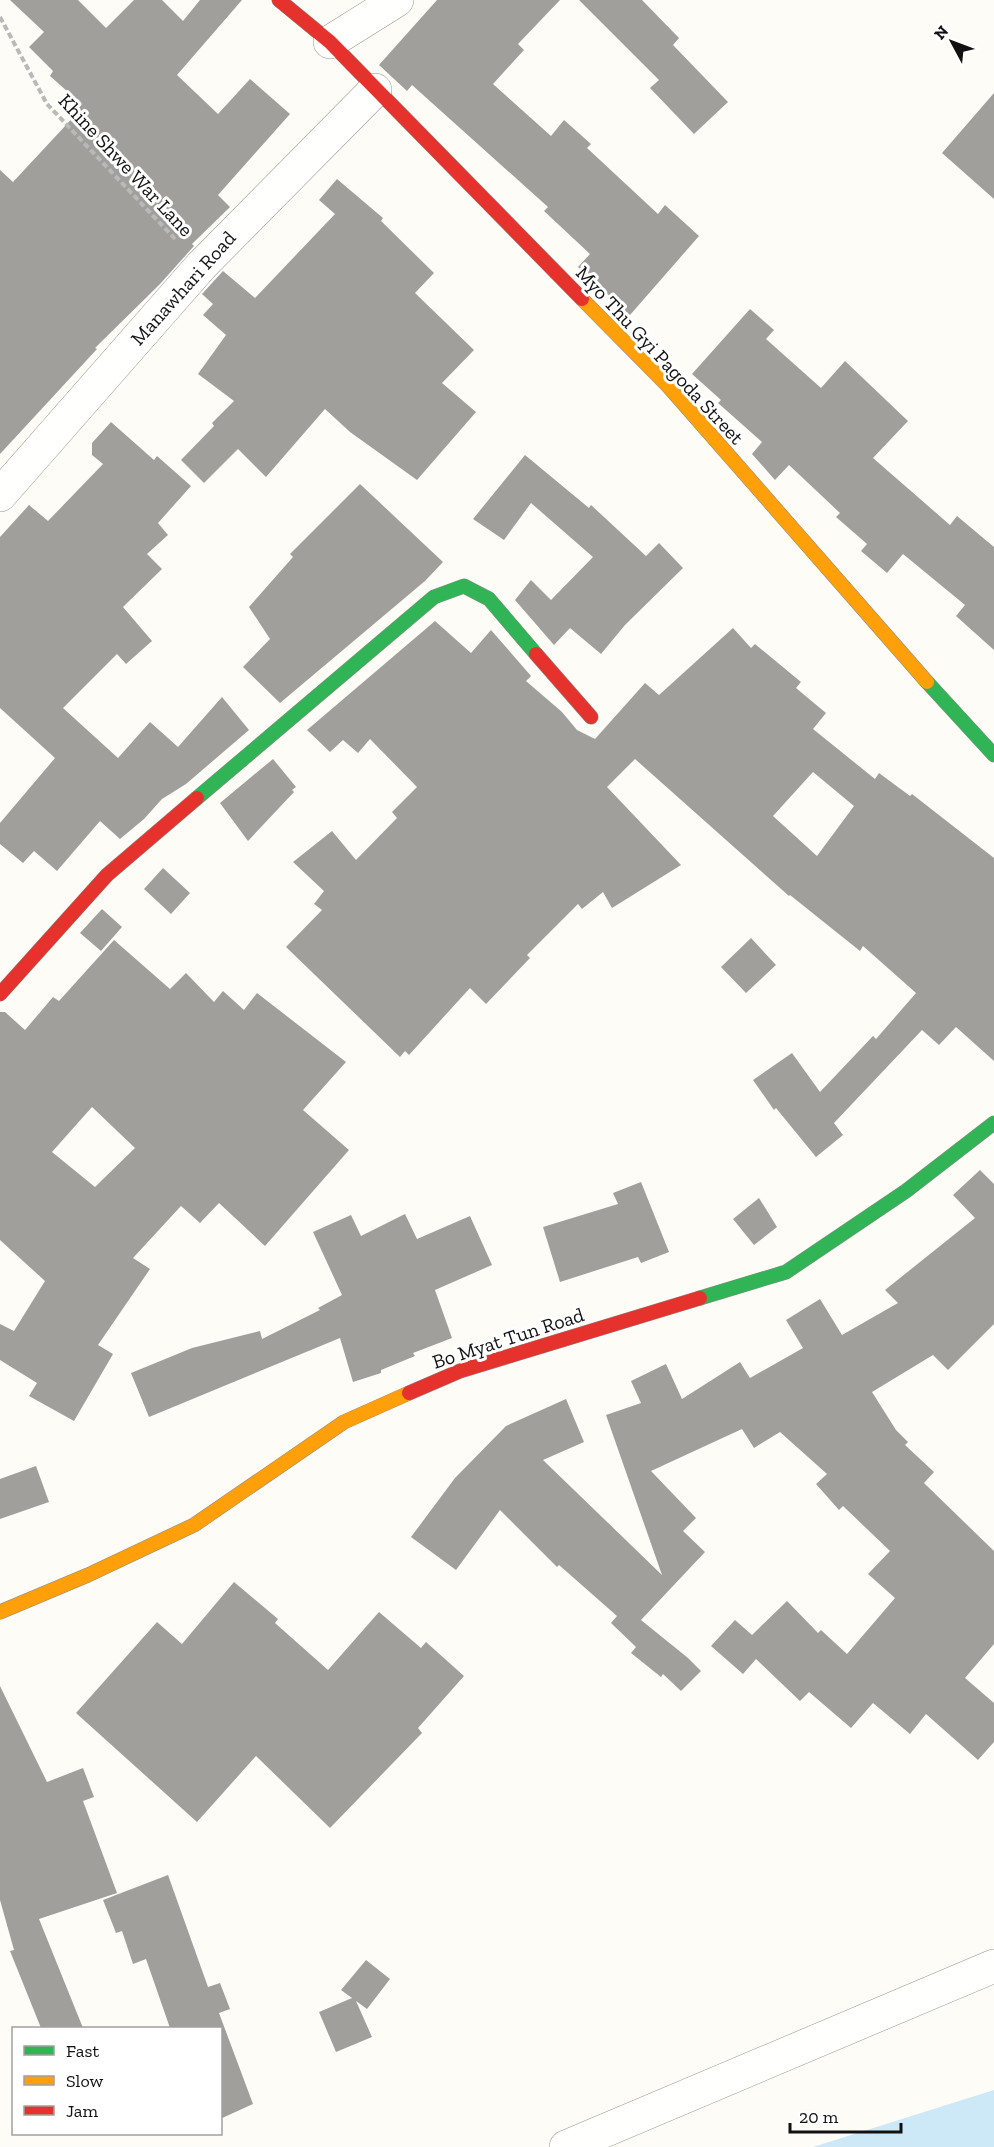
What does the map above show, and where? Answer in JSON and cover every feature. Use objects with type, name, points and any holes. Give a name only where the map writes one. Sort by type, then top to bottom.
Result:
[{"type":"street","name":"Myo Thu Gyi Pagoda Street","points":[[279,0],[330,42],[668,386],[911,664],[994,755]]},
{"type":"street","points":[[330,42],[397,0]]},
{"type":"street","name":"Manawhari Road","points":[[0,495],[201,266],[375,90]]},
{"type":"street","points":[[0,994],[107,874],[434,597],[464,586],[489,599],[591,717]]},
{"type":"street","name":"Bo Myat Tun Road","points":[[0,1612],[88,1575],[194,1525],[344,1422],[460,1371],[786,1272],[906,1191],[994,1123]]},
{"type":"street","points":[[566,2147],[994,1966]]},
{"type":"path","name":"Khine Shwe War Lane","points":[[0,19],[47,104],[201,266]]},
{"type":"water","points":[[994,2090],[994,2147],[813,2147]]},
{"type":"building","points":[[10,0],[78,0],[106,28],[134,0],[162,0],[183,21],[200,0],[242,0],[177,75],[218,114],[250,79],[290,114],[218,195],[230,207],[192,244],[194,246],[160,284],[95,348],[97,349],[0,454],[0,170],[13,182],[80,110],[64,96],[68,92],[50,76],[53,71],[29,47],[44,32]]},
{"type":"building","points":[[437,0],[560,0],[518,44],[524,50],[493,84],[551,136],[564,120],[591,144],[587,148],[658,214],[665,205],[699,236],[630,315],[578,267],[590,254],[544,211],[548,207],[412,85],[407,91],[379,65]]},
{"type":"building","points":[[579,0],[642,0],[679,38],[673,45],[728,102],[694,134],[650,88],[659,80]]},
{"type":"building","points":[[994,93],[994,199],[942,153]]},
{"type":"building","points":[[337,179],[383,218],[381,221],[434,273],[415,293],[474,350],[442,383],[476,412],[417,480],[350,432],[325,409],[266,477],[238,449],[204,483],[181,460],[214,426],[212,423],[234,401],[198,374],[226,335],[203,315],[213,304],[202,294],[223,271],[255,298],[335,214],[319,200]]},
{"type":"building","points":[[750,309],[774,330],[766,339],[821,388],[845,361],[908,421],[873,458],[950,525],[957,516],[994,547],[994,650],[956,616],[965,605],[903,554],[887,573],[861,551],[867,544],[836,517],[840,513],[789,465],[775,480],[752,454],[762,442],[718,403],[721,400],[692,374]]},
{"type":"building","points":[[111,422],[154,460],[157,456],[191,486],[158,523],[168,535],[147,554],[162,569],[123,607],[152,641],[126,664],[117,654],[63,708],[118,758],[150,722],[178,747],[222,697],[249,730],[186,784],[162,799],[144,819],[120,839],[100,821],[57,871],[34,851],[23,863],[0,844],[0,823],[55,758],[0,708],[0,537],[29,505],[48,521],[103,464],[92,455],[92,443]]},
{"type":"building","points":[[525,455],[589,508],[591,505],[646,556],[659,543],[683,568],[625,625],[601,654],[570,628],[554,645],[515,600],[531,580],[551,600],[593,557],[531,503],[504,540],[473,519]]},
{"type":"building","points":[[360,484],[443,562],[425,581],[280,703],[243,667],[270,639],[249,607],[293,557],[290,554]]},
{"type":"building","points":[[435,621],[471,653],[491,630],[531,676],[526,681],[562,712],[577,730],[595,739],[645,683],[659,695],[733,628],[751,648],[755,644],[801,682],[796,688],[826,713],[813,729],[875,779],[879,773],[910,796],[912,794],[994,858],[994,1061],[956,1027],[939,1045],[922,1030],[834,1123],[843,1135],[816,1157],[776,1108],[774,1110],[753,1080],[792,1053],[820,1092],[873,1036],[876,1039],[916,993],[863,946],[860,951],[789,896],[635,759],[607,787],[681,865],[612,908],[603,892],[582,909],[578,904],[527,955],[530,958],[486,1004],[470,988],[409,1055],[405,1051],[400,1057],[286,947],[322,910],[314,904],[324,891],[293,862],[332,831],[356,860],[397,818],[392,812],[417,787],[370,739],[358,753],[343,740],[330,752],[307,730]],"holes":[[[813,772],[854,806],[817,856],[773,816]]]},
{"type":"building","points":[[273,759],[296,787],[292,790],[294,792],[248,841],[220,803]]},
{"type":"building","points":[[163,868],[190,893],[171,914],[144,889]]},
{"type":"building","points":[[102,909],[122,927],[101,951],[80,933]]},
{"type":"building","points":[[751,938],[776,965],[746,993],[721,967]]},
{"type":"building","points":[[114,940],[170,989],[186,973],[214,1002],[223,991],[244,1010],[257,993],[346,1062],[303,1110],[349,1150],[265,1246],[219,1203],[200,1223],[181,1206],[133,1258],[150,1269],[98,1345],[113,1354],[74,1421],[29,1396],[37,1383],[0,1360],[0,1324],[14,1331],[45,1281],[0,1240],[0,1012],[5,1012],[25,1030],[53,997],[59,1001]],"holes":[[[92,1107],[135,1148],[95,1187],[52,1152]]]},
{"type":"building","points":[[980,1170],[994,1184],[994,1324],[948,1370],[933,1355],[872,1392],[896,1430],[908,1442],[905,1445],[934,1472],[924,1483],[994,1551],[994,1644],[965,1678],[994,1703],[994,1742],[978,1760],[926,1714],[910,1734],[873,1703],[851,1728],[809,1692],[800,1701],[756,1659],[743,1674],[711,1646],[735,1620],[752,1635],[787,1601],[818,1633],[821,1630],[847,1654],[895,1598],[868,1574],[890,1551],[843,1506],[839,1510],[816,1484],[827,1474],[780,1432],[754,1448],[742,1429],[651,1471],[696,1518],[683,1531],[705,1552],[641,1620],[701,1671],[681,1691],[663,1674],[661,1677],[631,1653],[636,1647],[611,1623],[617,1616],[559,1565],[557,1567],[500,1510],[456,1570],[411,1537],[455,1478],[506,1426],[566,1399],[584,1442],[543,1460],[662,1575],[606,1415],[641,1403],[631,1381],[666,1364],[682,1399],[740,1362],[750,1378],[803,1348],[786,1320],[820,1299],[842,1335],[898,1303],[885,1290],[975,1218],[953,1195]]},
{"type":"building","points":[[641,1182],[669,1252],[641,1263],[638,1257],[560,1282],[543,1227],[618,1204],[613,1193]]},
{"type":"building","points":[[759,1198],[777,1227],[754,1245],[733,1219]]},
{"type":"building","points":[[405,1214],[417,1239],[470,1216],[492,1265],[435,1290],[452,1338],[413,1353],[415,1356],[381,1370],[381,1373],[353,1382],[340,1338],[149,1417],[131,1373],[192,1348],[260,1331],[262,1339],[320,1310],[318,1308],[342,1295],[313,1232],[351,1215],[361,1236]]},
{"type":"building","points":[[36,1466],[49,1502],[0,1519],[0,1479]]},
{"type":"building","points":[[234,1582],[278,1619],[275,1623],[328,1670],[379,1612],[421,1648],[426,1642],[464,1676],[418,1728],[422,1733],[330,1828],[256,1756],[197,1822],[76,1713],[157,1622],[182,1644]]},
{"type":"building","points":[[0,1686],[47,1782],[83,1768],[94,1797],[83,1801],[117,1893],[39,1919],[83,2027],[41,2027],[10,1951],[14,1950],[0,1900]]},
{"type":"building","points":[[168,1875],[208,1987],[220,1983],[230,2009],[219,2013],[253,2104],[222,2118],[222,2027],[170,2027],[146,1959],[133,1964],[122,1931],[116,1933],[103,1900]]},
{"type":"building","points":[[366,1960],[390,1979],[367,2009],[356,2001],[372,2037],[336,2052],[319,2012],[352,1998],[341,1990]]},
{"type":"traffic: fast","points":[[197,798],[434,597],[464,586],[489,599],[536,654]]},
{"type":"traffic: fast","points":[[927,682],[994,755]]},
{"type":"traffic: fast","points":[[700,1298],[786,1272],[906,1191],[994,1123]]},
{"type":"traffic: slow","points":[[582,299],[668,386],[927,682]]},
{"type":"traffic: slow","points":[[0,1612],[88,1575],[194,1525],[344,1422],[409,1393]]},
{"type":"traffic: jam","points":[[279,0],[330,42],[582,299]]},
{"type":"traffic: jam","points":[[536,654],[591,717]]},
{"type":"traffic: jam","points":[[0,994],[107,875],[197,798]]},
{"type":"traffic: jam","points":[[409,1393],[460,1371],[700,1298]]}]
